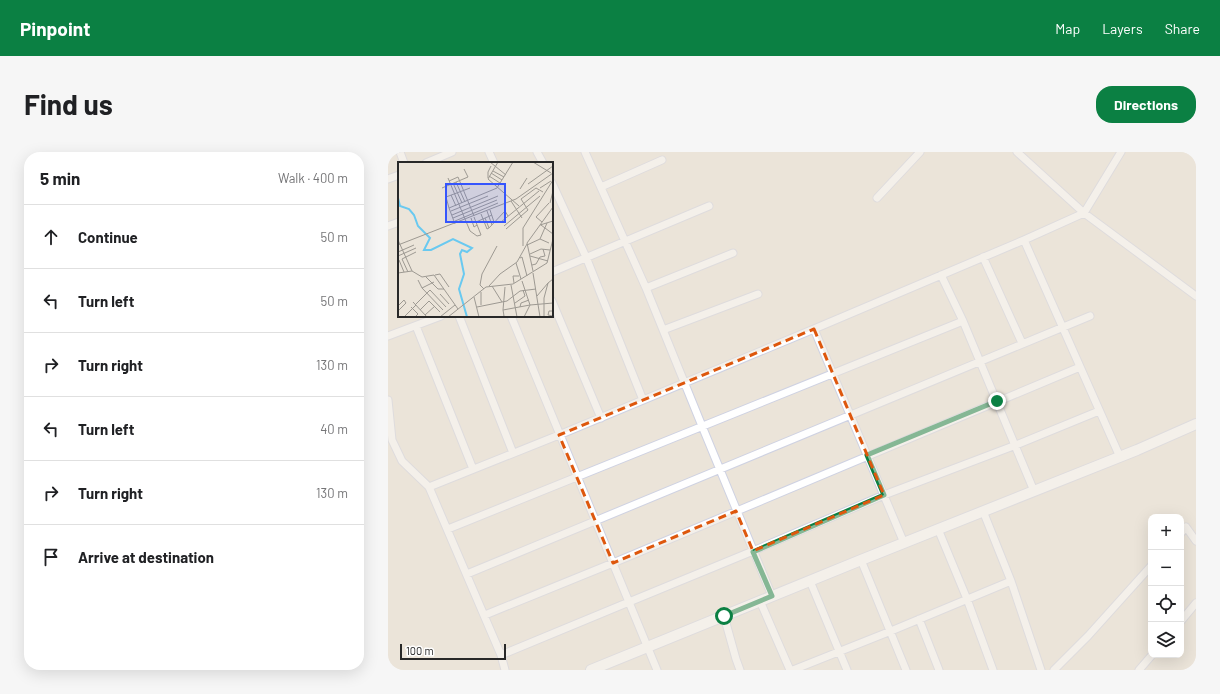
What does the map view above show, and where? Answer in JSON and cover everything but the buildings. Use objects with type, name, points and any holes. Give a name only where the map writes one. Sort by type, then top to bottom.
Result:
[{"type":"street","points":[[400,152],[404,162]]},
{"type":"street","points":[[428,162],[443,154],[452,152]]},
{"type":"street","points":[[489,152],[494,162]]},
{"type":"street","points":[[538,152],[543,162]]},
{"type":"street","points":[[585,152],[646,288],[772,596]]},
{"type":"street","points":[[877,198],[920,152]]},
{"type":"street","points":[[1017,152],[1084,213],[1196,296]]},
{"type":"street","points":[[430,487],[601,418],[814,329],[1084,213],[1121,152]]},
{"type":"street","points":[[601,187],[662,160]]},
{"type":"street","points":[[388,179],[398,175]]},
{"type":"street","points":[[553,185],[586,257],[643,400]]},
{"type":"street","points":[[553,272],[709,206]]},
{"type":"street","points":[[388,226],[398,222]]},
{"type":"street","points":[[1024,240],[1120,456]]},
{"type":"street","points":[[646,288],[733,252]]},
{"type":"street","points":[[984,257],[1022,343]]},
{"type":"street","points":[[941,275],[963,321],[1034,491]]},
{"type":"street","points":[[663,330],[758,294]]},
{"type":"street","points":[[553,302],[601,418]]},
{"type":"street","points":[[467,574],[850,414],[1090,316]]},
{"type":"street","points":[[388,336],[438,317]]},
{"type":"street","points":[[459,317],[513,453]]},
{"type":"street","points":[[511,317],[576,476],[658,670]]},
{"type":"street","points":[[448,529],[576,476],[963,321]]},
{"type":"street","points":[[416,326],[472,469]]},
{"type":"street","points":[[814,329],[904,542]]},
{"type":"street","points":[[485,615],[613,563],[867,455],[1080,367]]},
{"type":"street","points":[[388,400],[392,440],[402,461],[430,487],[485,615],[501,655],[505,670]]},
{"type":"street","points":[[501,655],[753,552],[884,495],[1016,445],[1099,411]]},
{"type":"street","points":[[591,670],[1196,424]]},
{"type":"street","points":[[984,511],[1011,581],[1041,670]]},
{"type":"street","points":[[1184,529],[1186,527],[1196,541]]},
{"type":"street","points":[[938,529],[967,599],[993,670]]},
{"type":"street","points":[[861,560],[906,670]]},
{"type":"street","points":[[1054,670],[1088,636],[1148,569]]},
{"type":"street","points":[[810,581],[847,670]]},
{"type":"street","points":[[760,601],[792,670],[1011,581]]},
{"type":"street","points":[[1184,617],[1196,603]]},
{"type":"street","points":[[724,616],[740,670]]},
{"type":"street","points":[[919,619],[939,670]]},
{"type":"street","points":[[1139,670],[1149,658]]},
{"type":"highlighted area","points":[[814,329],[884,495],[753,551],[736,511],[613,563],[559,435]]},
{"type":"route","points":[[724,616],[772,596],[753,552],[884,495],[867,455],[997,401]]}]
